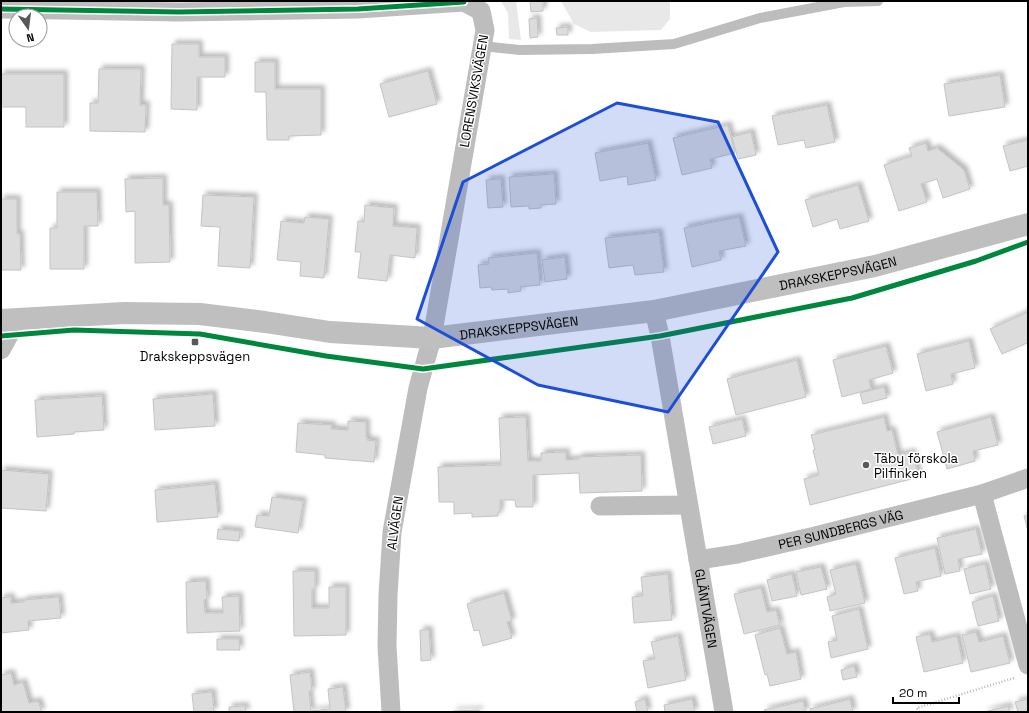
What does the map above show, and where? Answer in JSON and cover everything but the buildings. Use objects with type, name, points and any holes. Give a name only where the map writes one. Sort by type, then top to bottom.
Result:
[{"type":"street","name":"LORENSVIKSVÄGEN","points":[[1,9],[186,12],[358,9],[464,2],[481,11],[485,30],[432,338]]},
{"type":"street","name":"DRAKSKEPPSVÄGEN","points":[[10,320],[124,313],[200,314],[330,332],[432,338],[654,311],[875,266],[1028,224]]},
{"type":"street","name":"GLÄNTVÄGEN","points":[[654,311],[660,336],[724,712]]},
{"type":"street","points":[[1,350],[10,320]]},
{"type":"street","name":"ALVÄGEN","points":[[391,712],[387,646],[388,595],[392,532],[418,388],[432,338]]},
{"type":"street","name":"PER SUNDBERGS VÄG","points":[[698,560],[737,554],[811,537],[982,494],[1028,478]]},
{"type":"street","points":[[982,494],[1024,670]]},
{"type":"street","points":[[600,506],[688,505]]},
{"type":"lane","points":[[482,46],[520,50],[592,49],[674,44],[760,18],[844,2],[878,1]]},
{"type":"path","points":[[919,712],[917,708],[1024,670]]},
{"type":"highlighted area","points":[[617,103],[718,122],[778,252],[668,412],[538,385],[417,319],[463,182]]},
{"type":"shaded area","points":[[501,1],[516,1],[521,40],[509,39],[508,13]]},
{"type":"shaded area","points":[[561,1],[670,1],[670,19],[661,30],[591,32],[574,24]]},
{"type":"cycle path","points":[[1,9],[179,12],[358,9],[464,1]]},
{"type":"cycle path","points":[[1,336],[74,330],[200,334],[326,356],[423,369],[660,336],[852,298],[976,261],[1028,242]]},
{"type":"place","name":"Drakskeppsvägen","points":[[195,342]]},
{"type":"place","name":"Täby förskola Pilfinken","points":[[866,465]]}]
